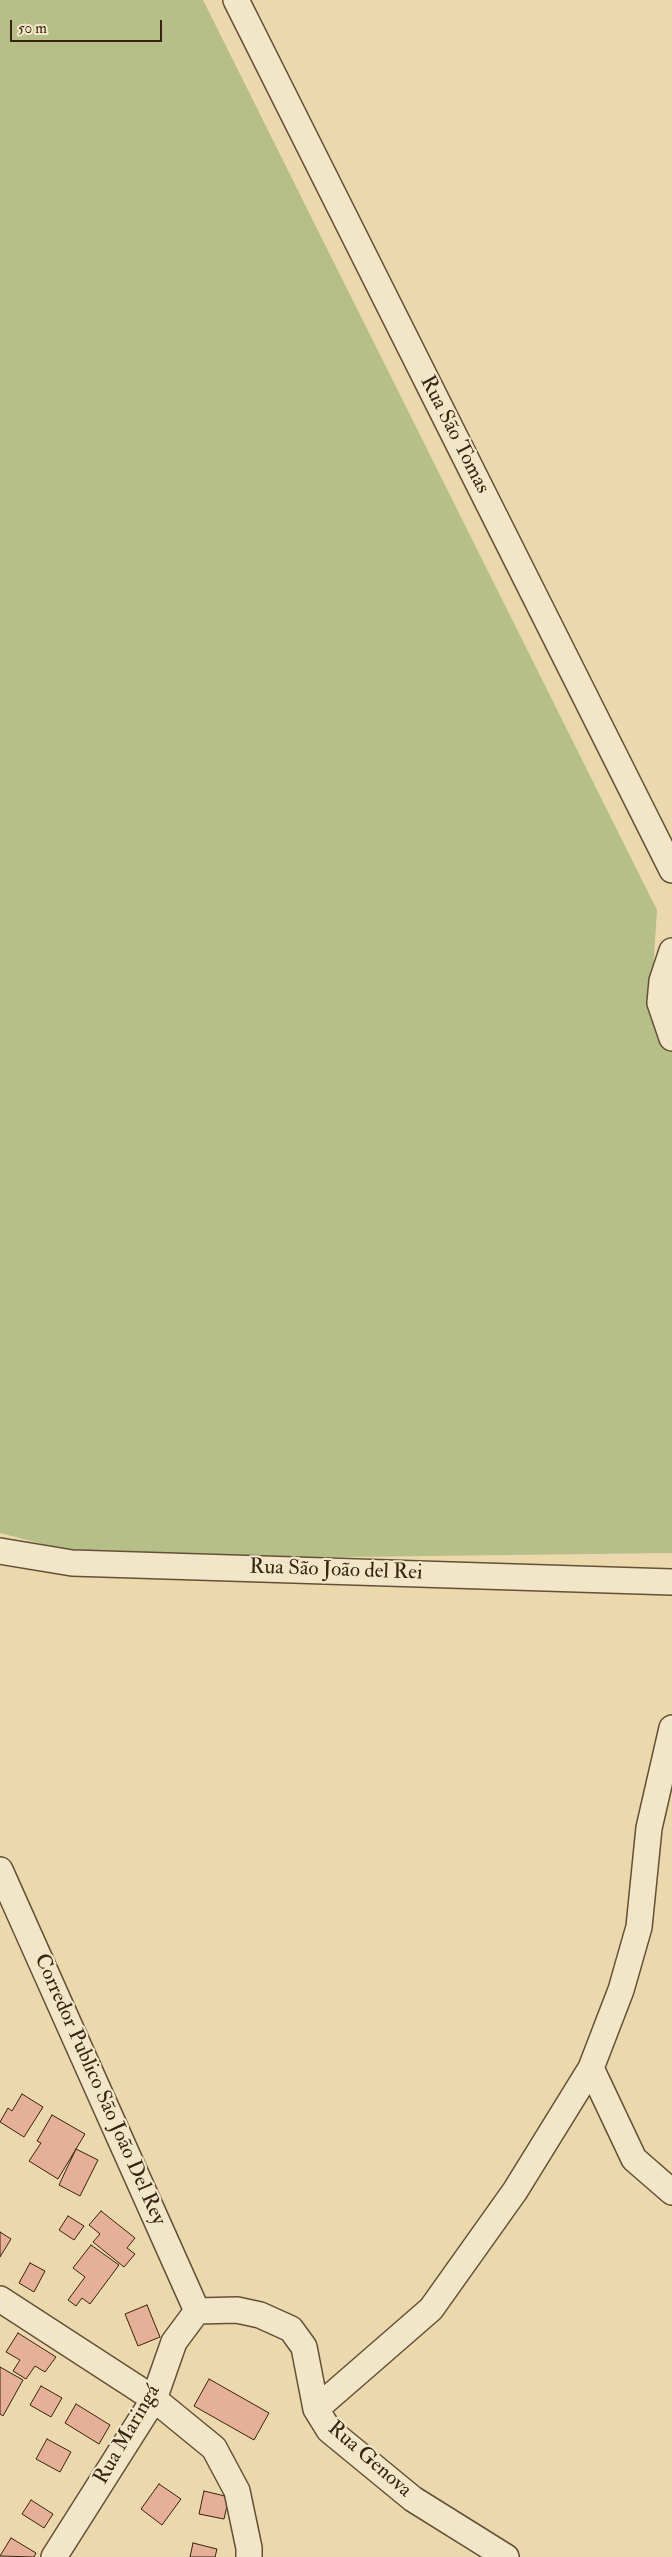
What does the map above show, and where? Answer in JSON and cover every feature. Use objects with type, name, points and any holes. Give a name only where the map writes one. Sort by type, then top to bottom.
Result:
[{"type":"street","name":"Rua São Tomas","points":[[236,0],[672,870]]},
{"type":"street","points":[[672,950],[662,981],[660,1003],[672,1038]]},
{"type":"street","name":"Rua São João del Rei","points":[[0,1551],[72,1563],[672,1582]]},
{"type":"street","points":[[316,2409],[431,2310],[515,2190],[590,2068],[621,1990],[639,1927],[649,1828],[672,1728]]},
{"type":"street","name":"Corredor Publico São João Del Rey","points":[[0,1870],[197,2311]]},
{"type":"street","points":[[0,1907],[25,1923]]},
{"type":"street","points":[[590,2068],[634,2159],[672,2192]]},
{"type":"street","points":[[0,2299],[154,2399],[214,2448],[237,2491],[249,2548],[249,2557]]},
{"type":"street","name":"Rua Genova","points":[[197,2311],[237,2310],[260,2314],[292,2329],[304,2347],[316,2409],[329,2430],[414,2500],[506,2557]]},
{"type":"street","name":"Rua Maringá","points":[[54,2557],[154,2399],[174,2342],[197,2311]]},
{"type":"green space","points":[[0,0],[203,0],[657,910],[651,999],[672,1034],[672,1553],[105,1560],[0,1533]]},
{"type":"building","points":[[22,2094],[43,2107],[24,2137],[0,2122],[8,2108],[12,2111]]},
{"type":"building","points":[[52,2115],[85,2134],[58,2179],[29,2161],[41,2143],[37,2141]]},
{"type":"building","points":[[76,2149],[98,2160],[80,2196],[59,2185]]},
{"type":"building","points":[[101,2211],[135,2238],[127,2248],[135,2254],[124,2267],[93,2242],[100,2234],[89,2225]]},
{"type":"building","points":[[68,2216],[84,2226],[74,2240],[59,2230]]},
{"type":"building","points":[[0,2232],[11,2239],[0,2257]]},
{"type":"building","points":[[91,2245],[119,2265],[90,2304],[82,2298],[76,2306],[68,2300],[85,2277],[73,2268]]},
{"type":"building","points":[[30,2263],[45,2271],[34,2292],[19,2283]]},
{"type":"building","points":[[147,2305],[160,2337],[138,2346],[125,2314]]},
{"type":"building","points":[[18,2333],[56,2357],[45,2372],[35,2366],[26,2379],[13,2371],[20,2360],[6,2352]]},
{"type":"building","points":[[0,2367],[23,2380],[3,2416],[0,2414]]},
{"type":"building","points":[[209,2379],[269,2413],[254,2440],[194,2406]]},
{"type":"building","points":[[41,2386],[62,2398],[51,2417],[30,2405]]},
{"type":"building","points":[[76,2404],[110,2425],[99,2444],[65,2423]]},
{"type":"building","points":[[47,2439],[71,2452],[60,2472],[36,2459]]},
{"type":"building","points":[[159,2484],[181,2499],[162,2525],[141,2509]]},
{"type":"building","points":[[204,2491],[229,2497],[224,2519],[199,2514]]},
{"type":"building","points":[[31,2500],[53,2514],[44,2528],[22,2514]]},
{"type":"building","points":[[11,2538],[36,2553],[34,2557],[0,2556]]},
{"type":"building","points":[[193,2543],[217,2549],[215,2557],[190,2557]]}]
